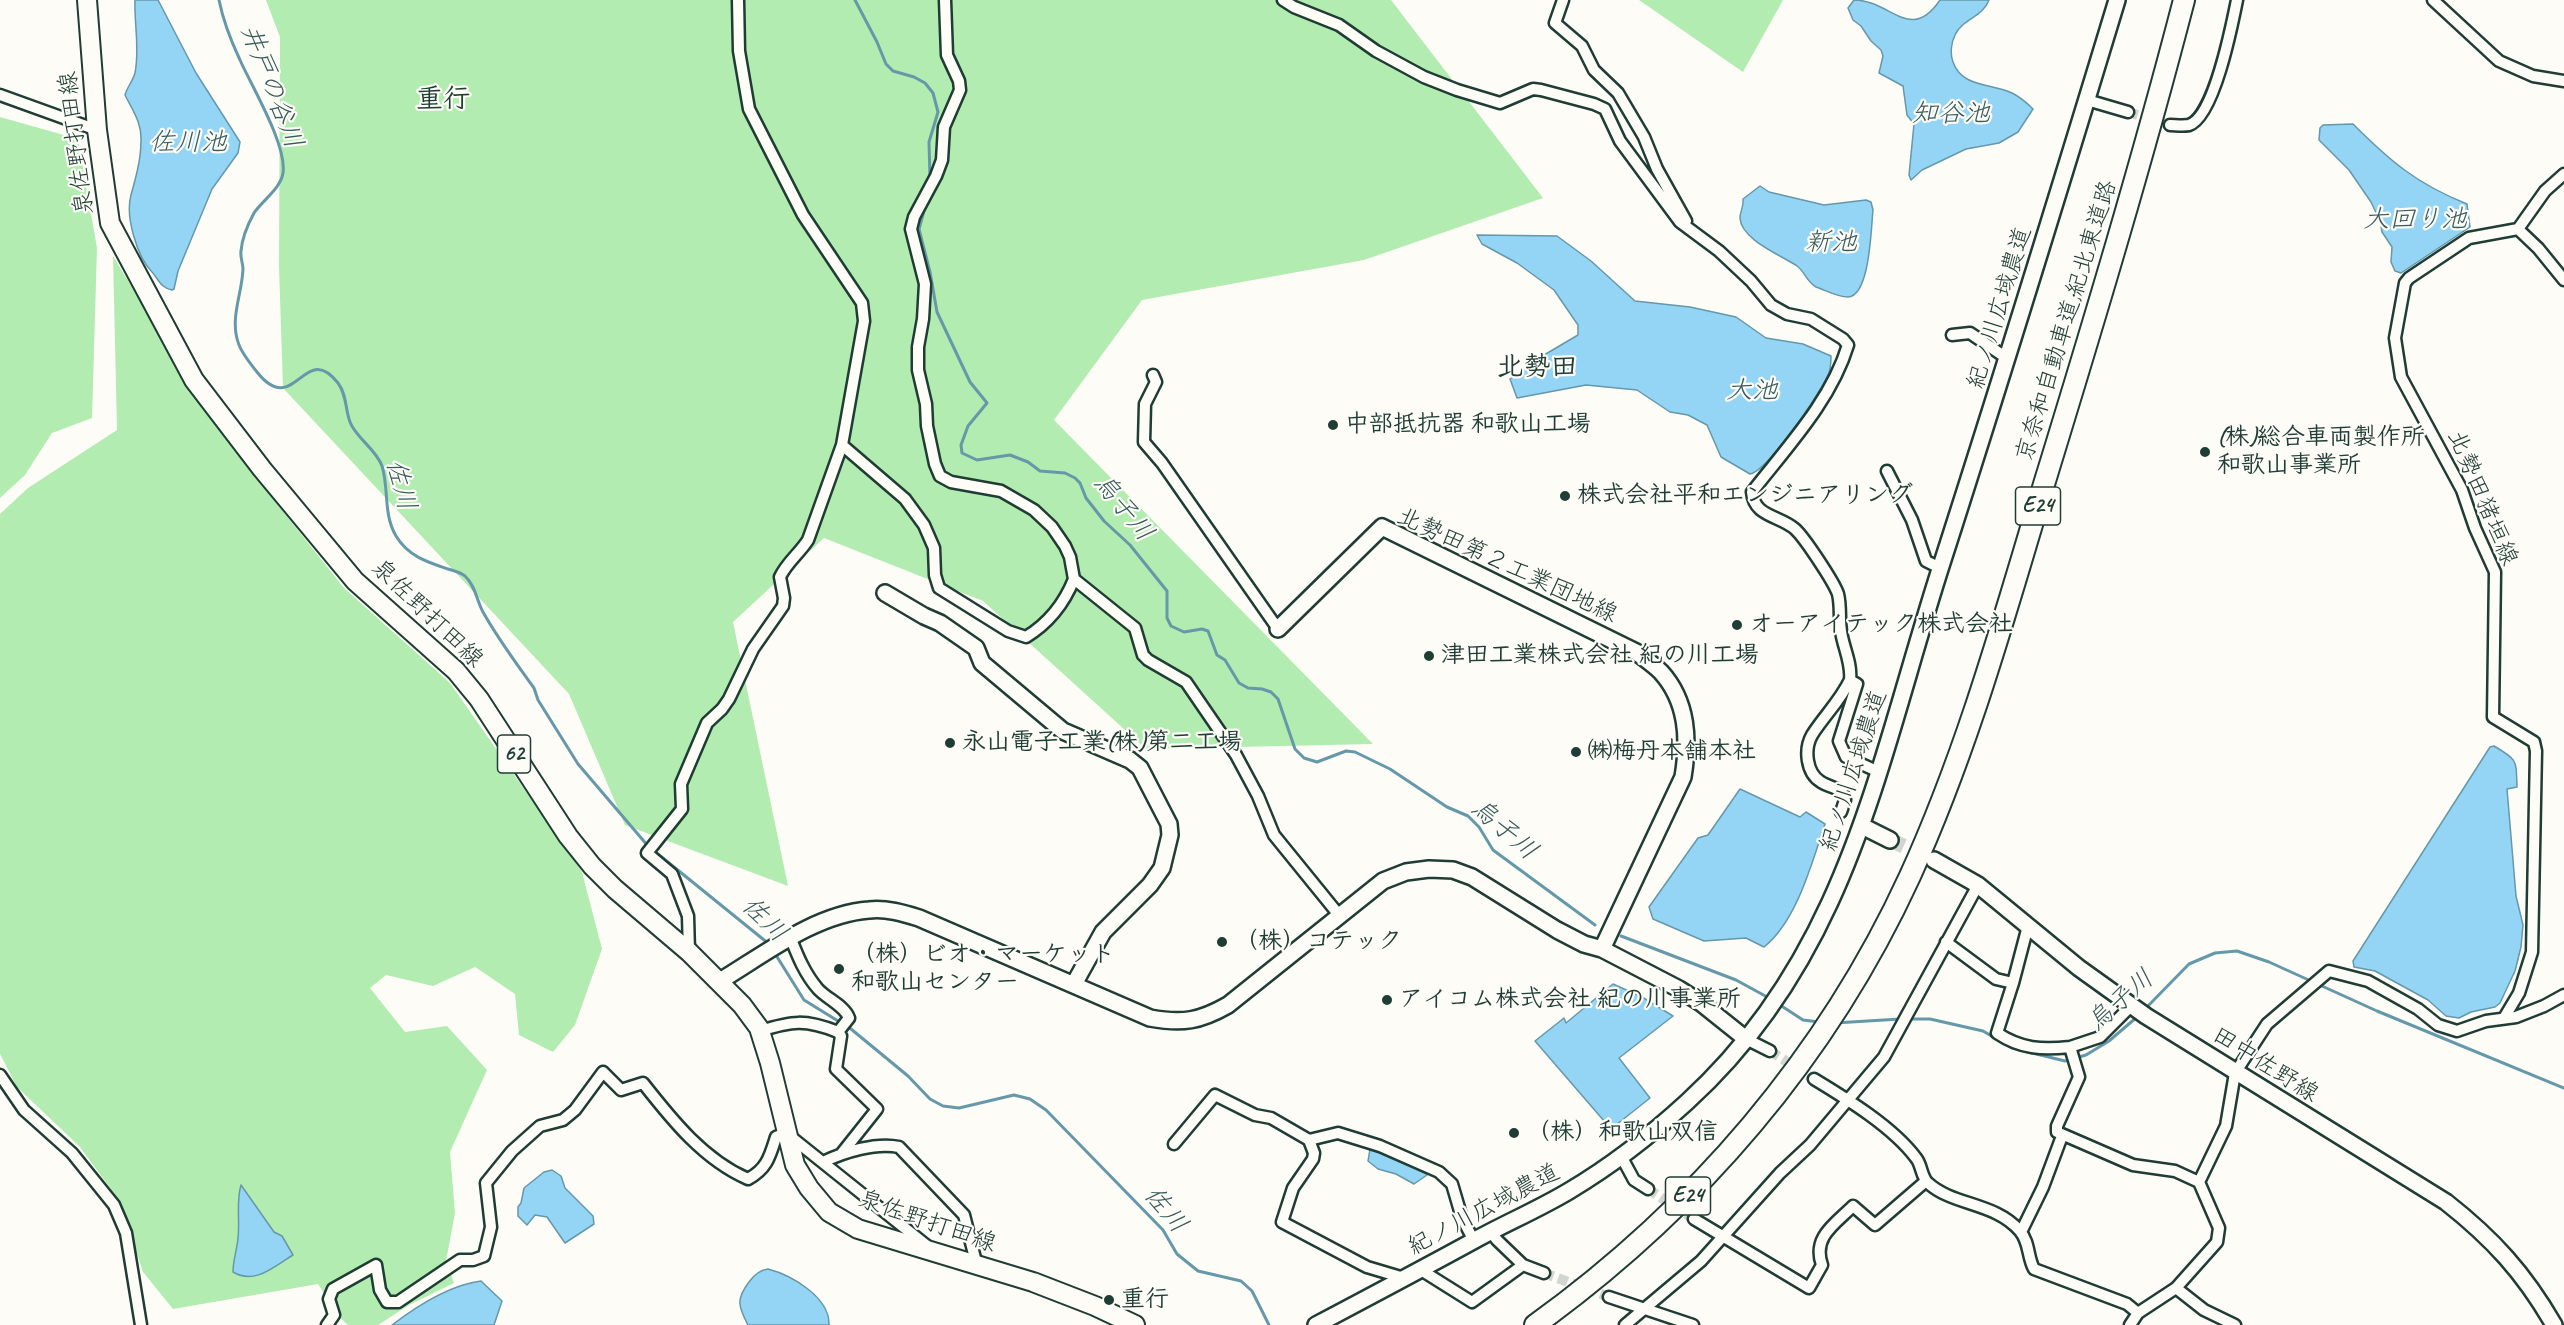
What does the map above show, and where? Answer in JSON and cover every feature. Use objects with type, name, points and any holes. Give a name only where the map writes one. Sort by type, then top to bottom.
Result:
[{"type":"highway","name":"京奈和自動車道;紀北東道路","points":[[1535,1325],[1612,1266],[1699,1185],[1776,1097],[1846,996],[1910,875],[1960,749],[1982,686],[2119,239],[2184,0]]},
{"type":"main road","name":"泉佐野打田線","points":[[87,0],[97,130],[110,223],[194,380],[262,469],[356,581],[456,671],[479,699],[568,836],[592,866],[615,889],[689,952],[742,1005],[759,1031],[770,1064],[795,1165],[829,1212],[858,1229],[1067,1294],[1135,1325]]},
{"type":"street","points":[[689,952],[688,915],[672,874],[647,853],[682,809],[681,784],[707,723],[729,699],[753,649],[783,606],[784,598],[780,577],[792,557],[803,548],[808,540],[842,445],[864,321],[862,303],[802,215],[749,109],[739,51],[738,0]]},
{"type":"street","points":[[842,445],[905,499],[924,525],[934,548],[934,575],[939,588],[1008,631],[1026,637],[1045,624],[1056,612],[1074,579],[1065,546],[1052,527],[1034,510],[1001,491],[951,482],[940,476],[935,464],[927,426],[926,404],[918,370],[918,347],[923,319],[925,284],[911,229],[914,217],[942,160],[944,127],[960,90],[959,81],[947,55],[945,0]]},
{"type":"street","points":[[1283,0],[1294,8],[1339,25],[1376,51],[1424,77],[1457,90],[1500,103],[1533,89],[1541,90],[1605,109],[1620,141],[1680,222],[1719,251],[1752,281],[1771,305],[1787,314],[1811,319],[1843,339],[1848,345],[1837,371],[1814,411],[1752,492],[1752,499],[1759,510],[1796,530],[1834,585],[1839,603],[1840,630],[1851,672],[1850,680],[1832,710],[1812,735],[1808,752],[1809,769],[1815,777],[1842,792],[1845,800],[1841,812]]},
{"type":"street","points":[[1563,0],[1555,22],[1582,46],[1594,70],[1618,93],[1644,137],[1657,169],[1692,232]]},
{"type":"street","name":"紀ノ川広域農道","points":[[1316,1325],[1569,1191],[1621,1156],[1688,1101],[1746,1039],[1800,964],[1833,901],[1862,826],[2117,0]]},
{"type":"street","points":[[2170,125],[2189,125],[2202,115],[2222,66],[2237,0]]},
{"type":"street","points":[[2433,0],[2499,61],[2533,76],[2564,81]]},
{"type":"street","points":[[0,94],[97,130]]},
{"type":"street","points":[[2087,100],[2128,112]]},
{"type":"street","points":[[2564,174],[2545,191],[2518,230],[2538,248],[2564,280]]},
{"type":"street","name":"北勢田猪垣線","points":[[2504,1018],[2519,993],[2532,952],[2536,752],[2534,742],[2493,717],[2495,572],[2475,528],[2462,490],[2401,377],[2395,338],[2405,283],[2409,278],[2469,238],[2518,230]]},
{"type":"street","points":[[1952,335],[1970,333],[2008,359]]},
{"type":"street","points":[[1153,375],[1156,382],[1145,404],[1144,442],[1162,463],[1278,628]]},
{"type":"street","points":[[1887,471],[1912,520],[1926,561],[1940,568]]},
{"type":"street","name":"北勢田第２工業団地線","points":[[1278,628],[1382,527],[1636,652],[1661,672],[1677,696],[1686,725],[1687,754],[1683,777],[1602,949]]},
{"type":"street","points":[[1074,579],[1135,628],[1143,655],[1148,660],[1186,682],[1236,755],[1258,796],[1274,835],[1339,915]]},
{"type":"street","points":[[885,593],[940,623],[976,648],[982,663],[1064,731],[1130,760],[1140,768],[1168,824],[1170,835],[1162,868],[1150,885],[1103,932],[1074,984]]},
{"type":"street","points":[[1850,680],[1857,684],[1839,741],[1846,757],[1879,772]]},
{"type":"street","points":[[1862,826],[1890,840]]},
{"type":"street","name":"田中佐野線","points":[[1934,860],[1978,885],[2137,1010],[2446,1202],[2472,1222],[2510,1259],[2554,1325]]},
{"type":"street","points":[[720,981],[817,925],[845,914],[884,910],[919,918],[1150,1018],[1190,1021],[1208,1016],[1228,1005],[1383,881],[1406,872],[1429,868],[1453,870],[1472,877],[1557,930],[1584,944],[1602,949],[1679,988],[1746,1039],[1770,1051]]},
{"type":"street","points":[[1625,1325],[1701,1261],[1780,1173],[1810,1145],[1884,1058],[1978,885]]},
{"type":"street","points":[[2028,926],[1997,1033],[2007,1040],[2039,1050],[2071,1050],[2100,1037],[2137,1010]]},
{"type":"street","points":[[786,941],[820,992],[847,1012],[849,1016],[842,1027],[837,1069],[878,1109],[842,1153]]},
{"type":"street","points":[[1946,942],[1996,979],[2013,984]]},
{"type":"street","points":[[2199,1182],[2226,1126],[2235,1073],[2267,1024],[2329,971],[2368,981],[2418,1009],[2438,1025],[2457,1031],[2525,1014],[2564,995]]},
{"type":"street","points":[[759,1031],[796,1021],[842,1027]]},
{"type":"street","points":[[2071,1050],[2079,1077],[2057,1126],[2057,1132],[2133,1165],[2175,1171],[2199,1182],[2219,1228],[2217,1242],[2176,1287],[2138,1313],[2130,1325]]},
{"type":"street","points":[[327,1325],[334,1315],[329,1299],[333,1289],[376,1265],[380,1290],[387,1302],[398,1302],[460,1260],[473,1260],[484,1256],[491,1227],[486,1183],[512,1151],[540,1126],[563,1120],[575,1110],[603,1072],[621,1090],[643,1083],[667,1115],[696,1144],[728,1170],[748,1179],[759,1173],[768,1162],[776,1137],[786,1133],[938,1255]]},
{"type":"street","points":[[0,1075],[24,1110],[72,1153],[114,1205],[126,1233],[141,1325]]},
{"type":"street","points":[[1814,1079],[1877,1121],[1918,1159],[1926,1181],[1944,1194],[1982,1206],[2008,1220],[2021,1232],[2029,1244],[2029,1259],[2034,1269],[2127,1304],[2138,1313]]},
{"type":"street","points":[[1174,1144],[1215,1095],[1255,1115],[1271,1118],[1309,1140],[1314,1153],[1313,1159],[1293,1188],[1282,1222],[1367,1267],[1404,1278]]},
{"type":"street","points":[[1309,1140],[1338,1133],[1380,1146],[1439,1172],[1452,1184],[1462,1218],[1474,1241]]},
{"type":"street","points":[[2021,1232],[2043,1187],[2062,1136]]},
{"type":"street","points":[[822,1162],[842,1153],[891,1145],[899,1147],[964,1215],[976,1266]]},
{"type":"street","points":[[1621,1156],[1634,1180],[1648,1189]]},
{"type":"street","points":[[1694,1220],[1809,1288],[1822,1265],[1818,1253],[1821,1238],[1853,1206],[1875,1225],[1926,1181]]},
{"type":"street","points":[[1491,1232],[1523,1265],[1544,1273]]},
{"type":"street","points":[[1421,1270],[1472,1302],[1523,1265]]},
{"type":"street","points":[[2176,1287],[2204,1310],[2235,1325]]},
{"type":"street","points":[[1609,1297],[1693,1325]]},
{"type":"green space","points":[[266,0],[1391,0],[1543,198],[1364,260],[1142,300],[1054,420],[1373,744],[1146,749],[983,601],[824,538],[733,622],[788,886],[625,825],[569,694],[283,388],[279,267],[280,37]]},
{"type":"green space","points":[[1639,0],[1783,0],[1743,72]]},
{"type":"green space","points":[[0,117],[78,139],[97,248],[92,418],[52,433],[25,475],[0,498]]},
{"type":"green space","points":[[113,256],[199,399],[245,464],[344,588],[450,683],[582,872],[602,949],[575,1025],[553,1052],[519,1035],[515,994],[475,967],[433,986],[386,975],[370,988],[405,1032],[447,1026],[487,1070],[450,1152],[455,1213],[446,1261],[454,1283],[409,1305],[378,1325],[348,1325],[340,1318],[318,1284],[173,1309],[143,1272],[119,1200],[80,1147],[17,1087],[0,1054],[0,514],[28,488],[117,430]]},
{"type":"water","name":"佐川池","points":[[135,0],[158,0],[196,73],[240,142],[238,153],[212,189],[172,290],[161,283],[147,265],[137,247],[131,225],[131,195],[141,141],[138,123],[125,95],[134,76],[136,64]]},
{"type":"water","name":"知谷池","points":[[1854,0],[1879,6],[1909,19],[1919,19],[1929,13],[1940,0],[1989,0],[1982,10],[1958,30],[1952,45],[1952,59],[1957,70],[1970,81],[2012,93],[2033,109],[2018,132],[1999,143],[1966,149],[1922,170],[1911,180],[1909,175],[1914,124],[1907,115],[1903,86],[1879,73],[1883,56],[1881,50],[1853,20],[1848,8]]},
{"type":"water","name":"大回り池","points":[[2353,124],[2406,171],[2433,188],[2467,204],[2470,227],[2401,273],[2395,271],[2391,262],[2392,247],[2382,232],[2380,221],[2371,202],[2349,170],[2319,140],[2320,128],[2323,125]]},
{"type":"water","name":"新池","points":[[1760,186],[1769,192],[1824,205],[1866,200],[1871,202],[1873,210],[1868,260],[1861,286],[1855,294],[1844,297],[1816,287],[1797,266],[1747,233],[1740,218],[1743,199]]},
{"type":"water","name":"大池","points":[[1477,235],[1557,236],[1591,261],[1635,301],[1690,307],[1736,317],[1766,338],[1803,344],[1831,356],[1829,373],[1804,414],[1780,446],[1769,460],[1750,474],[1721,457],[1707,425],[1688,415],[1670,412],[1637,390],[1586,385],[1517,398],[1510,379],[1539,358],[1578,335],[1578,325],[1554,290],[1517,263],[1482,244]]},
{"type":"water","points":[[2494,746],[2512,758],[2516,766],[2517,787],[2507,789],[2516,896],[2523,925],[2521,947],[2515,971],[2500,1003],[2495,1007],[2471,1012],[2459,1018],[2446,1016],[2428,1000],[2375,971],[2354,967],[2353,961],[2490,747]]},
{"type":"water","points":[[1740,789],[1800,817],[1806,812],[1825,824],[1809,873],[1794,907],[1776,936],[1764,947],[1746,938],[1704,941],[1653,919],[1649,907],[1698,838],[1708,835]]},
{"type":"water","points":[[1613,984],[1642,997],[1673,1016],[1619,1058],[1650,1098],[1611,1129],[1535,1041],[1564,1018],[1566,1023]]},
{"type":"water","points":[[1370,1149],[1427,1175],[1414,1184],[1396,1174],[1378,1169],[1368,1161]]},
{"type":"water","points":[[552,1170],[561,1176],[565,1188],[593,1216],[594,1224],[565,1243],[547,1217],[535,1215],[527,1225],[518,1216],[518,1207],[524,1188],[544,1172]]},
{"type":"water","points":[[241,1185],[274,1232],[282,1236],[293,1255],[264,1273],[249,1277],[233,1272],[238,1238]]},
{"type":"water","points":[[768,1269],[787,1276],[808,1289],[823,1305],[828,1315],[829,1325],[748,1325],[740,1308],[740,1298],[755,1275]]},
{"type":"water","points":[[481,1281],[502,1301],[494,1325],[392,1325],[445,1292]]},
{"type":"waterway","name":"佐川","points":[[219,0],[230,38],[274,132],[283,161],[282,179],[254,213],[243,242],[241,254],[243,269],[235,326],[241,349],[257,372],[270,384],[281,388],[316,369],[326,372],[338,383],[343,392],[348,417],[353,428],[382,466],[389,519],[396,536],[412,553],[465,576],[474,588],[489,622],[534,688],[538,700],[578,764],[648,846]]},
{"type":"waterway","name":"烏子川","points":[[855,0],[886,64],[893,71],[925,83],[933,93],[938,112],[929,142],[930,179]]},
{"type":"waterway","name":"烏子川","points":[[925,207],[919,229],[937,312],[970,382],[987,403],[968,426],[961,445],[962,453],[977,460],[1010,455],[1028,462],[1040,471],[1065,473],[1075,478],[1080,483],[1086,498],[1104,521],[1130,545],[1167,591],[1167,618],[1171,626],[1184,632],[1202,629],[1208,631],[1217,655],[1225,660],[1239,683],[1248,688],[1271,692],[1278,699],[1295,749],[1304,758],[1317,762],[1346,751],[1355,752],[1390,769],[1447,807],[1468,816],[1479,827],[1493,850],[1595,925]]},
{"type":"waterway","name":"佐川","points":[[653,850],[769,944]]},
{"type":"waterway","name":"烏子川","points":[[1621,936],[1736,980],[1769,998]]},
{"type":"waterway","name":"烏子川","points":[[2146,1008],[2189,964],[2215,953],[2237,951],[2269,962],[2377,1011],[2564,1088]]},
{"type":"waterway","name":"佐川","points":[[774,952],[804,1000],[851,1029],[908,1076],[930,1099],[943,1106],[959,1108],[1014,1095],[1030,1099],[1046,1110],[1163,1230],[1177,1254],[1198,1271],[1241,1281],[1252,1291],[1269,1325]]},
{"type":"waterway","name":"烏子川","points":[[1777,1003],[1803,1020],[1819,1022]]},
{"type":"waterway","name":"烏子川","points":[[1910,1019],[1930,1019],[1983,1031],[2012,1048],[2065,1061],[2086,1055],[2109,1041],[2137,1017]]},
{"type":"waterway","name":"烏子川","points":[[1835,1023],[1900,1019]]},
{"type":"tunnel","points":[[2128,112],[2170,125]]},
{"type":"tunnel","points":[[1890,840],[1928,857]]},
{"type":"tunnel","points":[[1770,1051],[1814,1079]]},
{"type":"tunnel","points":[[1648,1189],[1694,1219]]},
{"type":"tunnel","points":[[1544,1273],[1609,1297]]},
{"type":"place","name":"中部抵抗器 和歌山工場","points":[[1333,425]]},
{"type":"place","name":"(株)総合車両製作所 和歌山事業所","points":[[2205,452]]},
{"type":"place","name":"株式会社平和エンジニアリング","points":[[1565,496]]},
{"type":"place","name":"オーアイテック株式会社","points":[[1737,625]]},
{"type":"place","name":"津田工業株式会社 紀の川工場","points":[[1429,656]]},
{"type":"place","name":"永山電子工業(株)第二工場","points":[[950,743]]},
{"type":"place","name":"㈱梅丹本舗本社","points":[[1576,752]]},
{"type":"place","name":"（株）コテック","points":[[1222,942]]},
{"type":"place","name":"（株）ビオ・マーケット 和歌山センター","points":[[839,969]]},
{"type":"place","name":"アイコム株式会社 紀の川事業所","points":[[1387,1000]]},
{"type":"place","name":"（株）和歌山双信","points":[[1514,1133]]},
{"type":"place","name":"重行","points":[[1109,1300]]},
{"type":"district","name":"重行","points":[[443,100]]},
{"type":"district","name":"北勢田","points":[[1537,368]]},
{"type":"water label","name":"井戸の谷川","points":[[271,87]]}]
